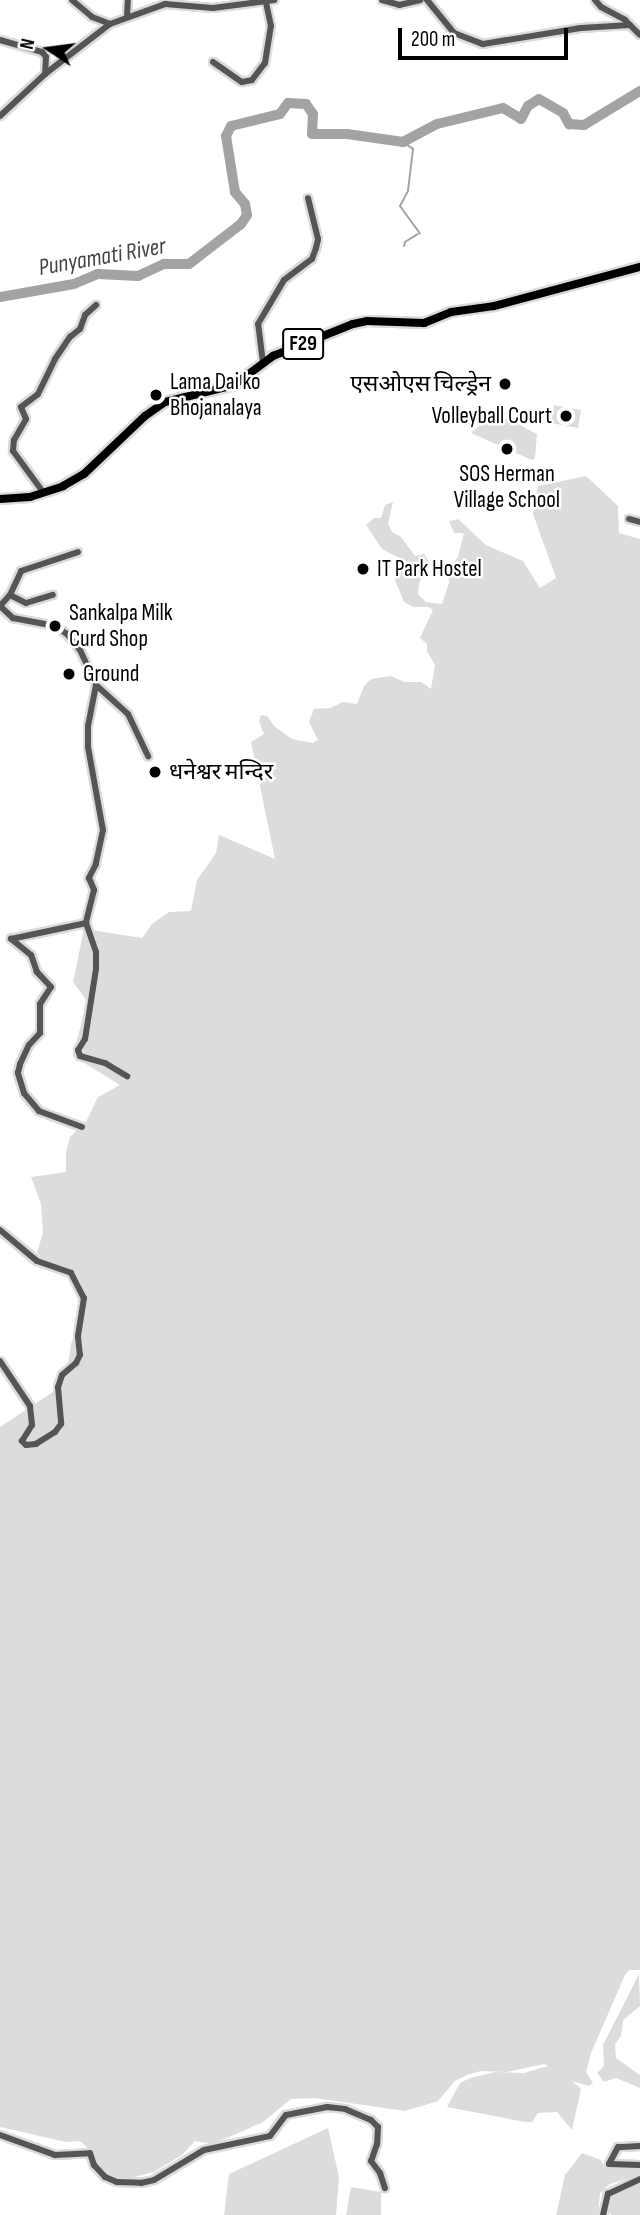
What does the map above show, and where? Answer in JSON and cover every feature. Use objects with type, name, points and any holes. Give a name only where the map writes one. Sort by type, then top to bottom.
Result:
[{"type":"main road","name":"F29","points":[[0,499],[30,497],[63,486],[83,474],[145,416],[165,402],[234,385],[273,356],[353,324],[367,321],[425,323],[451,312],[494,306],[640,267]]},
{"type":"street","points":[[72,0],[92,17],[110,24]]},
{"type":"street","points":[[127,17],[128,0]]},
{"type":"street","points":[[0,116],[46,74],[110,24],[165,4],[212,8],[274,0]]},
{"type":"street","points":[[382,0],[399,5],[420,0]]},
{"type":"street","points":[[428,0],[454,33],[471,42],[483,44],[581,28],[630,25]]},
{"type":"street","points":[[595,0],[601,8],[630,25],[640,35]]},
{"type":"street","points":[[213,62],[246,83],[252,80],[265,63],[271,26],[265,2]]},
{"type":"street","points":[[0,40],[42,52],[46,57],[46,74]]},
{"type":"street","points":[[263,363],[258,324],[286,279],[312,259],[316,248],[318,239],[308,198]]},
{"type":"street","points":[[43,492],[13,451],[14,440],[26,419],[21,407],[38,394],[55,359],[70,337],[80,329],[85,315],[96,305]]},
{"type":"street","points":[[629,519],[640,522]]},
{"type":"street","points":[[78,552],[21,571],[10,595],[0,606],[13,618],[61,628],[80,650],[96,685],[128,714],[148,755]]},
{"type":"street","points":[[10,595],[26,603],[53,595]]},
{"type":"street","points":[[96,685],[88,726],[88,755],[103,830],[96,864],[89,878],[94,890],[86,923],[96,952],[96,969],[85,1039],[78,1053],[105,1063],[127,1076]]},
{"type":"street","points":[[82,1127],[39,1111],[24,1093],[19,1073],[20,1064],[29,1045],[40,1033],[40,1004],[51,987],[37,972],[31,954],[11,939],[86,923]]},
{"type":"street","points":[[0,1230],[37,1261],[71,1273],[84,1298],[78,1337],[80,1355],[62,1375],[58,1387],[61,1424],[55,1432],[36,1444],[23,1443],[32,1425],[30,1406],[0,1361]]},
{"type":"street","points":[[0,2136],[55,2155],[90,2153],[94,2165],[105,2177],[117,2182],[141,2183],[154,2180],[204,2150],[270,2136],[286,2115],[327,2107],[345,2109],[370,2120],[378,2127],[377,2144],[370,2161],[380,2173],[385,2188]]},
{"type":"street","points":[[640,2146],[618,2147],[609,2164],[640,2165]]},
{"type":"street","points":[[603,2215],[608,2194],[640,2179]]},
{"type":"shaded area","name":"Volleyball Court","points":[[554,405],[581,410],[578,428],[551,423]]},
{"type":"shaded area","points":[[495,412],[537,434],[535,458],[532,460],[471,433]]},
{"type":"shaded area","points":[[586,476],[618,506],[619,533],[640,539],[640,1970],[629,1970],[625,1975],[591,2053],[586,2072],[593,2083],[589,2086],[572,2081],[581,2089],[572,2130],[557,2112],[538,2113],[532,2122],[525,2122],[447,2107],[460,2083],[470,2078],[495,2072],[524,2073],[548,2066],[544,2064],[507,2072],[481,2071],[467,2075],[455,2081],[438,2101],[405,2111],[315,2098],[291,2099],[263,2122],[213,2144],[195,2141],[182,2155],[154,2172],[126,2179],[115,2177],[101,2172],[92,2164],[90,2150],[80,2141],[66,2142],[0,2127],[0,1427],[65,1384],[71,1344],[86,1305],[84,1286],[75,1269],[45,1262],[37,1252],[43,1233],[41,1204],[31,1177],[66,1172],[66,1152],[70,1137],[86,1122],[98,1097],[120,1085],[73,1056],[87,1001],[73,982],[84,929],[142,938],[152,924],[169,912],[191,911],[197,880],[216,853],[219,835],[275,859],[251,742],[264,734],[259,721],[261,715],[267,716],[275,727],[292,739],[313,743],[318,740],[309,722],[314,709],[330,708],[343,702],[357,704],[364,686],[371,679],[391,676],[404,682],[421,682],[431,689],[435,665],[427,651],[427,644],[420,638],[433,610],[428,607],[413,607],[404,602],[395,580],[399,558],[382,549],[366,525],[374,518],[381,518],[385,505],[393,502],[388,523],[392,532],[401,537],[415,556],[424,554],[430,563],[419,583],[418,594],[426,602],[442,604],[449,583],[448,570],[458,557],[464,533],[454,533],[449,521],[458,519],[486,545],[523,561],[540,588],[556,578],[533,514],[538,486]]},
{"type":"shaded area","points":[[639,1974],[640,2006],[623,2020],[621,2036],[615,2044],[616,2058],[640,2075],[640,2088],[616,2078],[604,2082],[597,2073],[604,2066],[603,2045]]},
{"type":"shaded area","points":[[328,2128],[339,2177],[336,2215],[224,2215],[229,2174]]},
{"type":"shaded area","points":[[582,2153],[601,2160],[606,2169],[640,2166],[640,2175],[610,2184],[600,2193],[598,2215],[556,2215],[565,2175]]},
{"type":"shaded area","points":[[640,2180],[640,2215],[611,2215],[604,2207],[608,2193]]},
{"type":"shaded area","points":[[351,2187],[381,2192],[381,2215],[346,2215]]},
{"type":"waterway","name":"Punyamati River","points":[[0,297],[74,284],[98,274],[138,276],[164,264],[189,264],[241,224],[247,215],[245,204],[235,192],[226,136],[231,126],[280,114],[288,103],[306,104],[313,114],[312,134],[347,134],[403,142],[437,124],[503,108],[521,119],[528,106],[539,99],[563,113],[569,124],[584,125],[640,91]]},
{"type":"waterway","points":[[403,142],[413,149],[408,191],[400,206],[420,234]]},
{"type":"waterway","points":[[404,246],[405,242],[418,234]]},
{"type":"place","name":"एसओएस चिल्ड्रेन","points":[[505,384]]},
{"type":"place","name":"Lama Dai ko Bhojanalaya","points":[[156,395]]},
{"type":"place","name":"Volleyball Court","points":[[566,416]]},
{"type":"place","name":"SOS Herman Village School","points":[[507,449]]},
{"type":"place","name":"IT Park Hostel","points":[[363,569]]},
{"type":"place","name":"Sankalpa Milk Curd Shop","points":[[55,626]]},
{"type":"place","name":"Ground","points":[[69,674]]},
{"type":"place","name":"धनेश्वर मन्दिर","points":[[155,772]]}]
